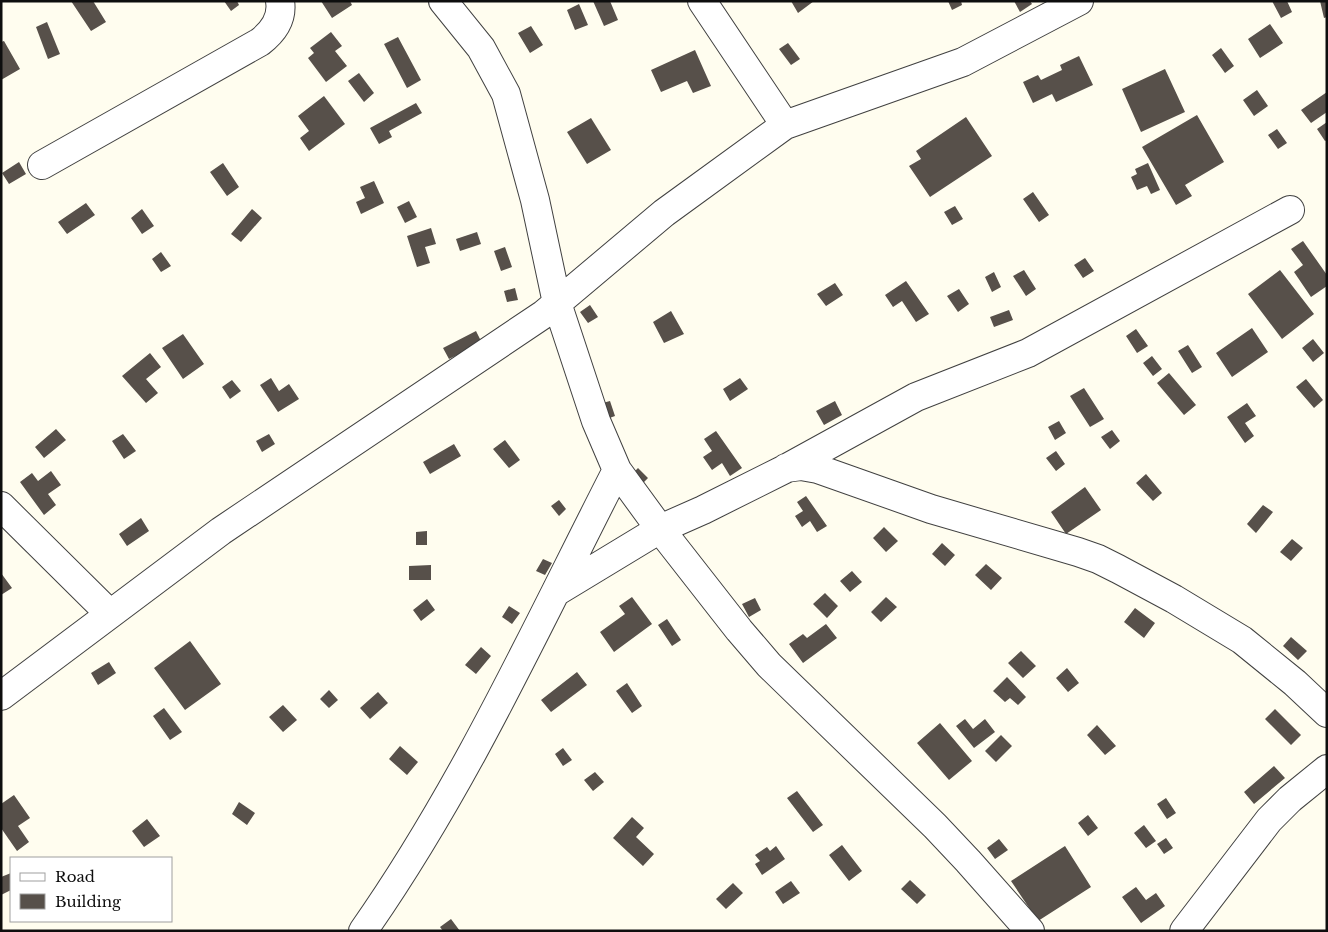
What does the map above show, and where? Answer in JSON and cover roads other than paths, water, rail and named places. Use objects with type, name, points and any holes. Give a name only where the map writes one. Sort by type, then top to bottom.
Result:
[{"type":"street","points":[[42,165],[260,42],[270,34],[278,23],[282,10],[280,1]]},
{"type":"street","points":[[443,1],[481,48],[506,94],[535,200],[557,303],[596,421],[617,470],[739,630],[769,664],[935,826],[1030,931]]},
{"type":"street","points":[[702,1],[785,125]]},
{"type":"street","points":[[1,696],[220,531],[412,404],[557,303],[664,213],[785,125],[962,62],[1079,1]]},
{"type":"street","points":[[556,592],[660,528],[703,510],[785,469],[916,396],[1028,353],[1290,210]]},
{"type":"street","points":[[785,469],[801,466],[818,469],[931,509],[1098,559],[1174,599],[1242,640],[1295,683],[1327,713]]},
{"type":"street","points":[[363,931],[392,890],[437,816],[520,664],[617,470]]},
{"type":"street","points":[[1,506],[110,614]]},
{"type":"street","points":[[1184,931],[1269,820],[1290,799],[1327,769]]}]
